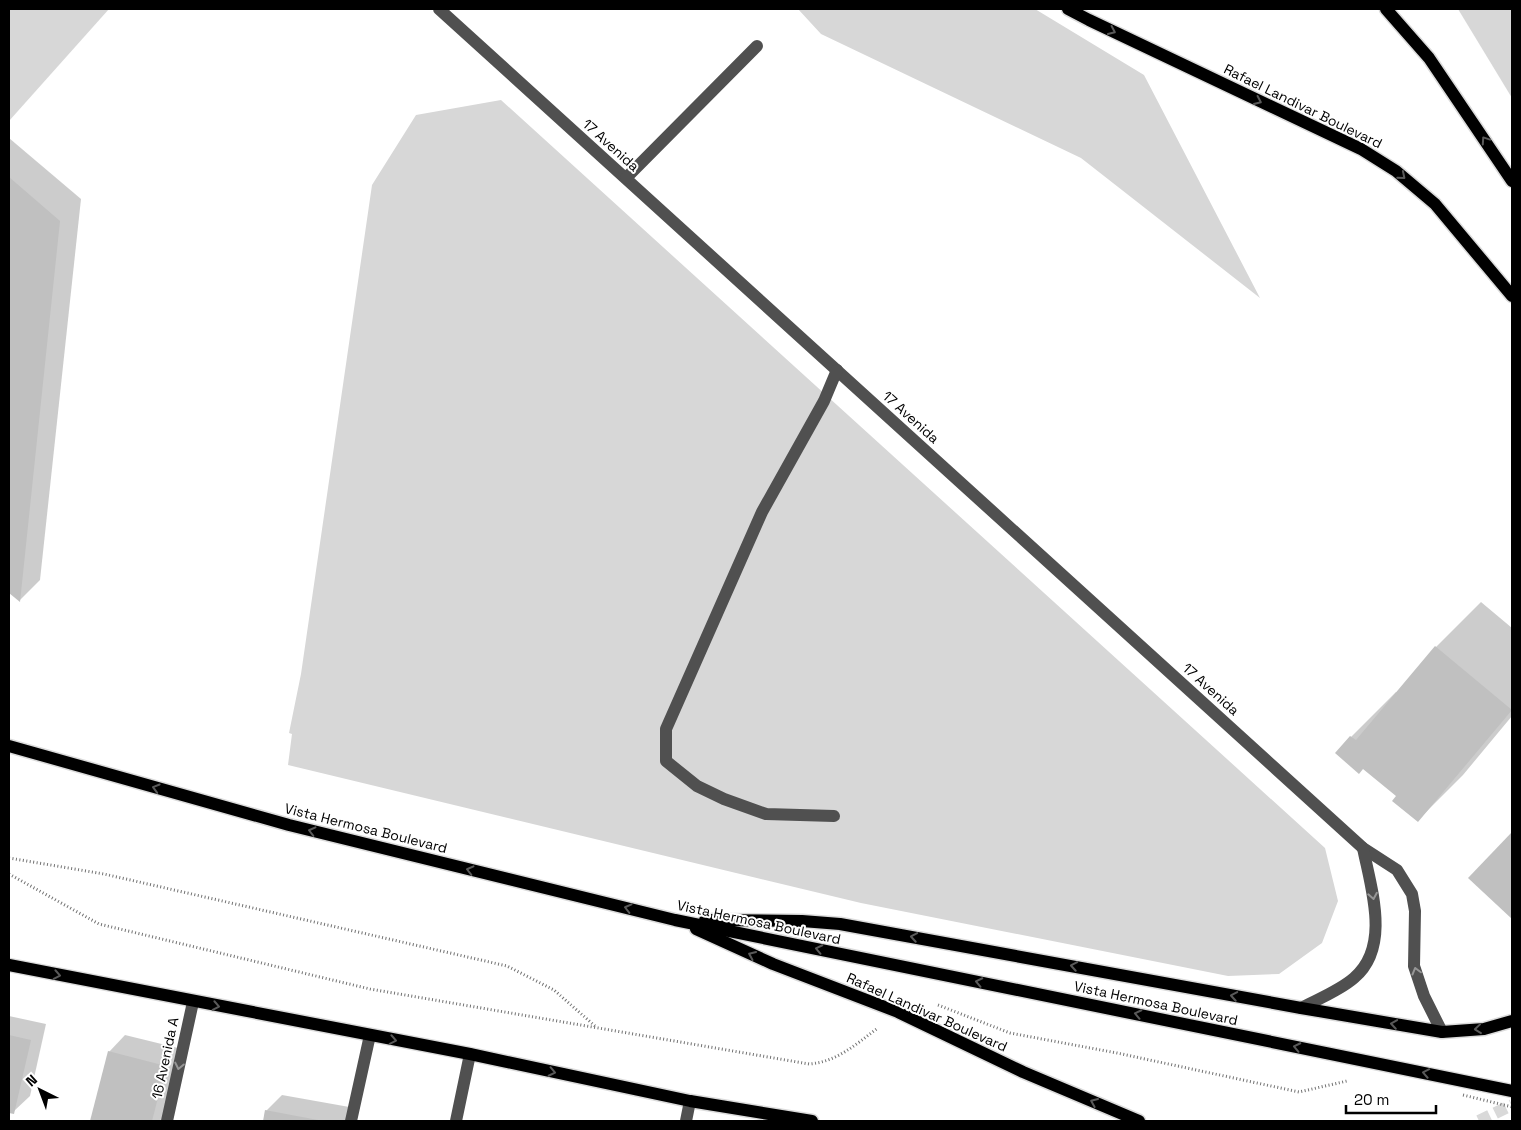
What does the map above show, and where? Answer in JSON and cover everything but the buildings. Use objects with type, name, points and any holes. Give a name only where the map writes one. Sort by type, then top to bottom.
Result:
[{"type":"main road","name":"Rafael Landivar Boulevard","points":[[1068,9],[1361,149],[1379,160],[1396,171],[1435,204],[1512,296]]},
{"type":"main road","points":[[1386,9],[1429,58],[1512,181]]},
{"type":"main road","name":"Vista Hermosa Boulevard","points":[[9,746],[289,825],[675,920],[1512,1091]]},
{"type":"main road","name":"Rafael Landivar Boulevard","points":[[675,920],[773,964],[898,1012],[1023,1072],[1139,1121]]},
{"type":"main road","points":[[675,920],[802,921],[840,924],[1442,1032],[1484,1029],[1512,1020]]},
{"type":"main road","points":[[9,965],[470,1054],[690,1101],[812,1121]]},
{"type":"street","name":"17 Avenida","points":[[439,9],[1363,848],[1397,870],[1412,894],[1415,911],[1414,966],[1424,996],[1442,1032]]},
{"type":"street","points":[[626,178],[757,46]]},
{"type":"street","points":[[834,816],[766,814],[724,800],[697,786],[666,761],[666,729],[762,512],[824,401],[837,370]]},
{"type":"street","points":[[1301,1008],[1355,978],[1371,956],[1375,935],[1375,909],[1363,848]]},
{"type":"street","name":"16 Avenida A","points":[[167,1121],[193,1002]]},
{"type":"street","points":[[350,1121],[370,1035]]},
{"type":"street","points":[[456,1121],[470,1054]]},
{"type":"street","points":[[686,1121],[690,1101]]},
{"type":"path","points":[[9,858],[104,874],[508,966],[554,990],[596,1026],[370,988],[99,924],[9,874]]},
{"type":"path","points":[[1463,1095],[1512,1107]]},
{"type":"shaded area","points":[[9,9],[109,9],[9,121]]},
{"type":"shaded area","points":[[798,9],[1035,9],[1144,75],[1260,298],[1081,158],[821,34]]},
{"type":"shaded area","points":[[1458,9],[1512,9],[1512,98]]},
{"type":"shaded area","points":[[501,100],[1325,848],[1338,901],[1322,943],[1279,974],[1228,976],[861,903],[288,765],[292,734],[289,733],[301,674],[372,185],[416,115]]},
{"type":"tunnel","points":[[1479,1121],[1512,1105]]}]
